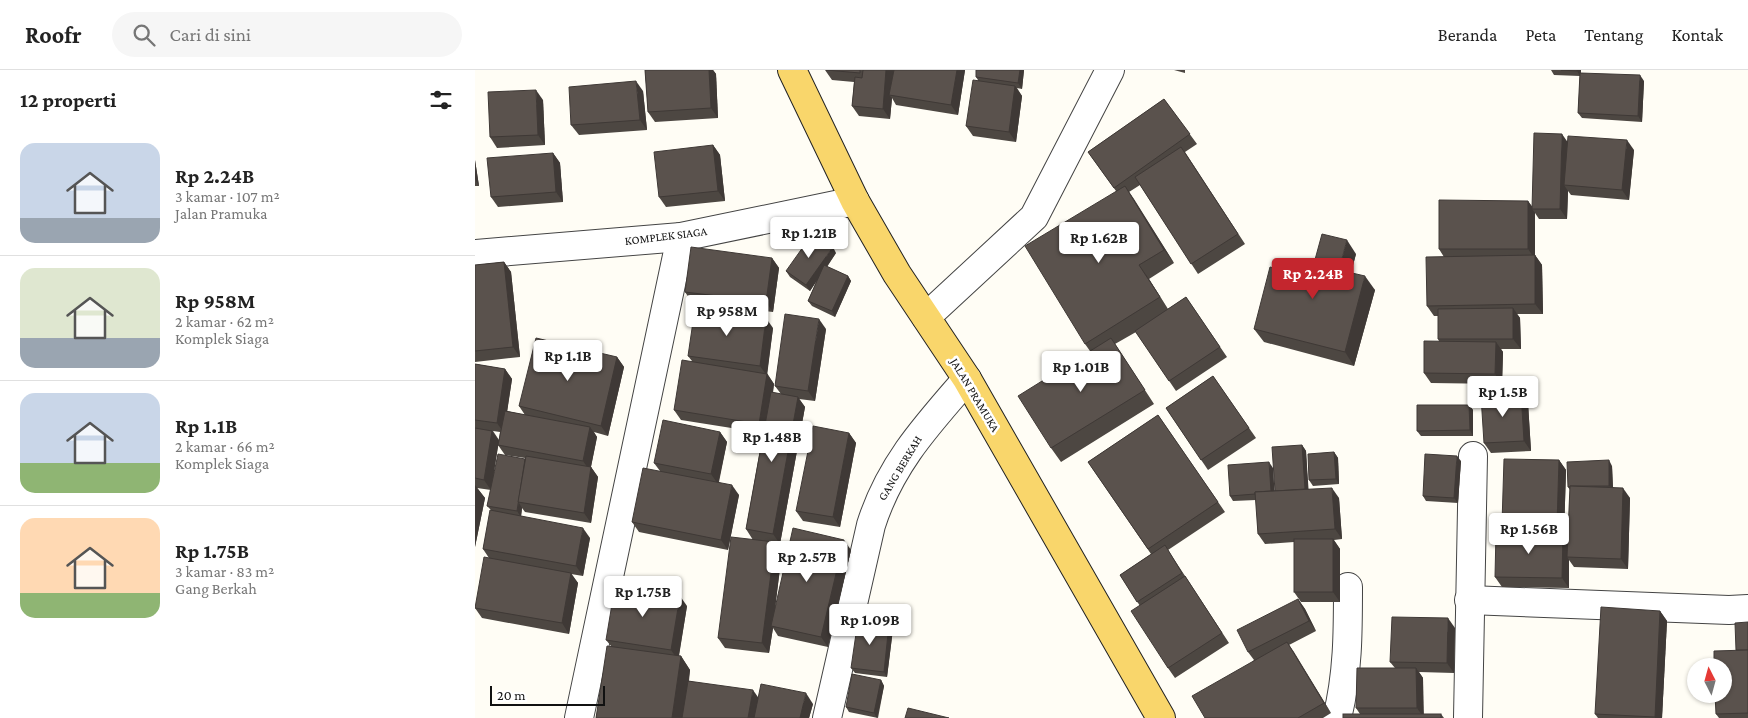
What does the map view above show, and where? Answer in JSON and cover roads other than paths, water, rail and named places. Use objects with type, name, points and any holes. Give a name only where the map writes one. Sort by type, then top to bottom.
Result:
[{"type":"main road","name":"JALAN PRAMUKA","points":[[793,70],[855,201],[897,274],[967,379],[1161,718]]},
{"type":"street","points":[[926,317],[1034,217],[1110,70]]},
{"type":"street","name":"KOMPLEK SIAGA","points":[[475,254],[681,237],[855,201]]},
{"type":"street","points":[[579,718],[681,237]]},
{"type":"street","name":"GANG BERKAH","points":[[827,718],[871,525],[880,498],[913,442],[967,379]]},
{"type":"street","points":[[1468,718],[1473,456]]},
{"type":"street","points":[[1337,718],[1343,696],[1348,653],[1347,587]]},
{"type":"street","points":[[1469,600],[1729,610],[1748,609]]}]
